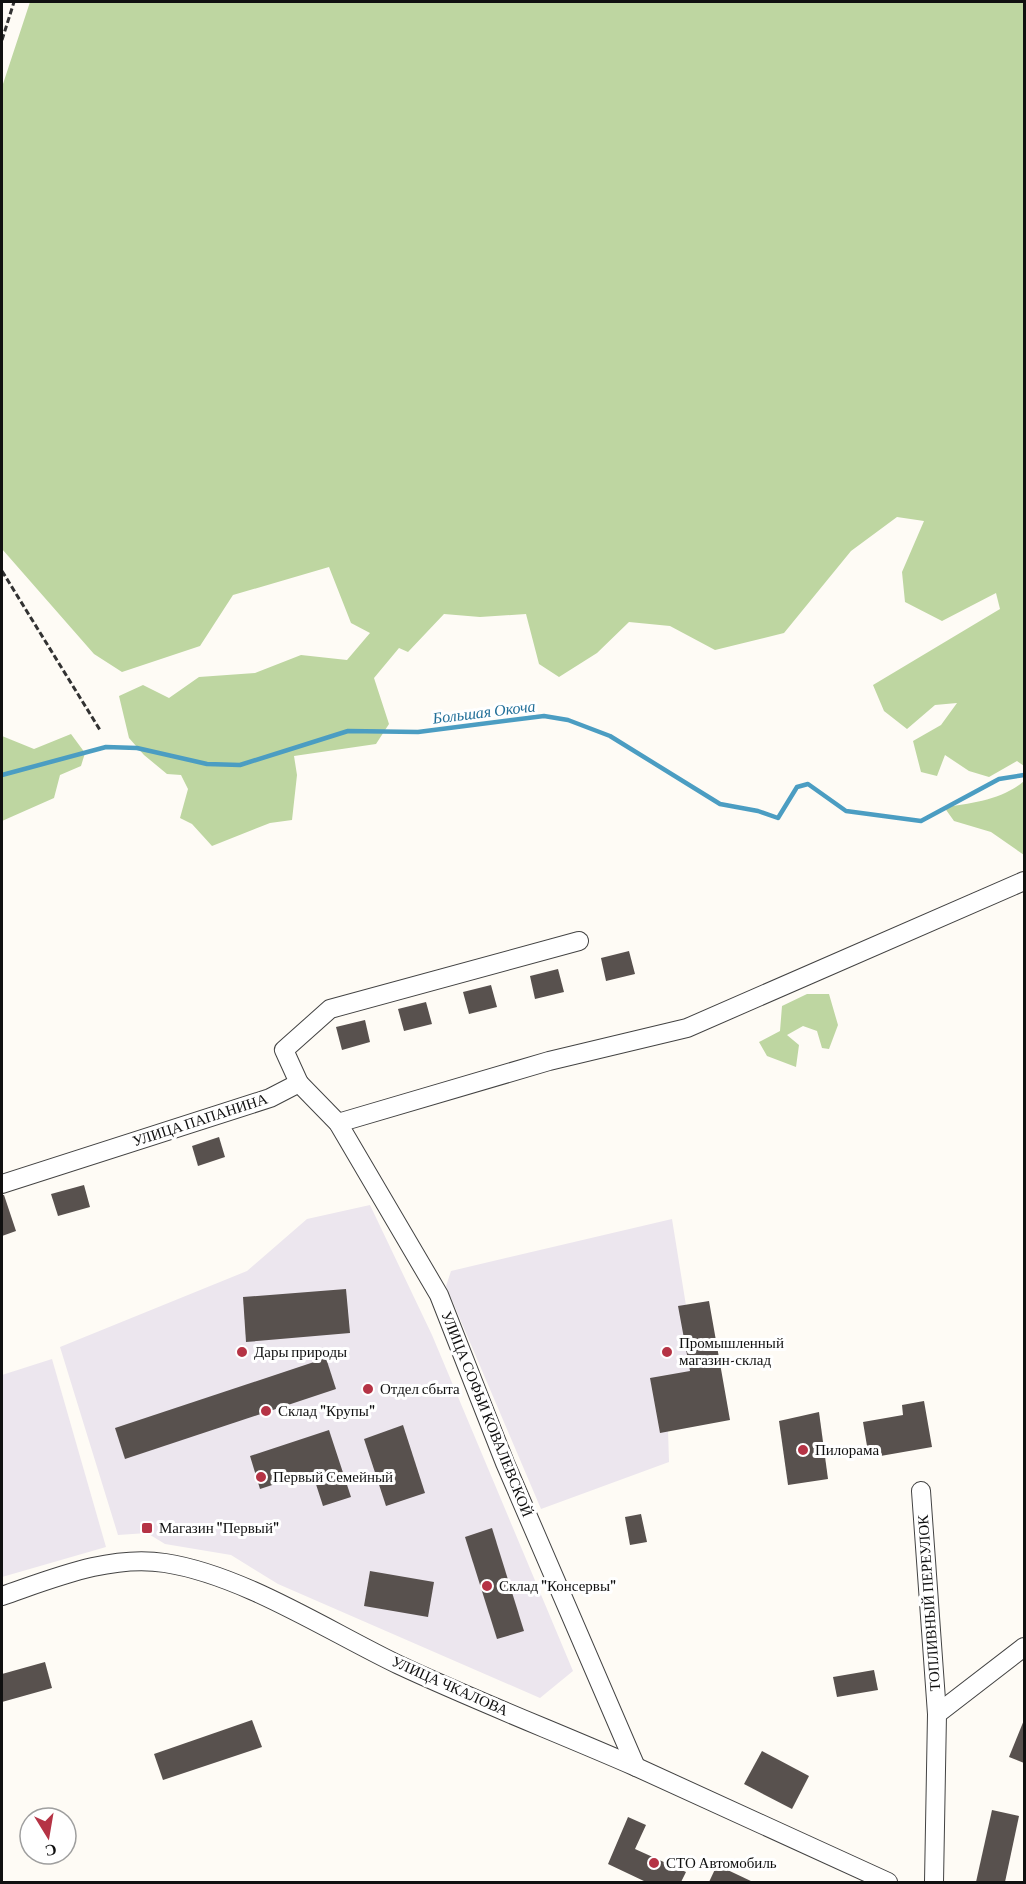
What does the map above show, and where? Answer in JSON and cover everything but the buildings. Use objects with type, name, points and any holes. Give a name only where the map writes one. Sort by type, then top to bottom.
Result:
[{"type":"street","points":[[338,1123],[549,1061],[687,1028],[1024,881]]},
{"type":"street","points":[[299,1083],[284,1050],[330,1009],[579,941]]},
{"type":"street","name":"УЛИЦА СОФЬИ КОВАЛЕВСКОЙ","points":[[299,1083],[338,1123],[439,1295],[506,1463],[636,1767]]},
{"type":"street","name":"УЛИЦА ПАПАНИНА","points":[[2,1184],[270,1098],[299,1083]]},
{"type":"street","name":"ТОПЛИВНЫЙ ПЕРЕУЛОК","points":[[921,1491],[937,1714],[934,1882]]},
{"type":"street","name":"УЛИЦА ЧКАЛОВА","points":[[2,1596],[70,1573],[133,1561],[164,1563],[196,1569],[256,1594],[400,1665],[636,1767],[888,1882]]},
{"type":"street","name":"ТОПЛИВНЫЙ ПЕРЕУЛОК","points":[[937,1714],[1024,1647]]},
{"type":"path","points":[[2,40],[14,2]]},
{"type":"path","points":[[2,571],[100,730]]},
{"type":"shaded area","points":[[370,1205],[432,1335],[573,1671],[540,1698],[278,1584],[231,1555],[165,1544],[147,1533],[118,1535],[60,1347],[247,1271],[307,1219]]},
{"type":"shaded area","points":[[672,1219],[705,1423],[668,1430],[669,1462],[541,1509],[446,1286],[451,1271]]},
{"type":"shaded area","points":[[52,1359],[106,1547],[2,1577],[2,1375]]},
{"type":"green space","points":[[30,2],[1024,2],[1024,766],[1017,761],[989,777],[969,771],[945,755],[937,776],[921,772],[913,741],[941,725],[957,703],[935,705],[907,729],[884,711],[873,685],[1000,609],[996,593],[942,621],[905,602],[902,572],[924,521],[897,517],[851,551],[784,633],[715,650],[670,626],[629,622],[597,653],[559,677],[539,664],[526,614],[480,617],[444,614],[408,652],[399,648],[374,678],[389,724],[376,744],[294,756],[297,775],[292,820],[270,823],[212,846],[192,824],[180,818],[188,789],[181,775],[167,774],[144,755],[129,738],[119,696],[143,685],[169,698],[199,677],[255,673],[301,655],[347,660],[370,633],[351,623],[329,567],[233,595],[200,646],[122,672],[94,654],[2,549],[2,87]]},
{"type":"green space","points":[[71,734],[85,753],[81,766],[60,775],[54,798],[2,821],[2,736],[34,749]]},
{"type":"green space","points":[[1024,781],[1024,855],[991,832],[954,821],[944,807],[997,796]]},
{"type":"green space","points":[[807,994],[829,994],[838,1025],[829,1049],[822,1048],[817,1031],[803,1026],[787,1035],[799,1045],[796,1067],[767,1056],[759,1042],[780,1031],[782,1006]]},
{"type":"waterway","name":"Большая Окоча","points":[[2,775],[106,747],[137,748],[207,764],[240,765],[348,731],[418,732],[544,716],[568,720],[610,736],[720,804],[758,811],[778,818],[797,787],[808,784],[846,811],[921,821],[999,779],[1024,775]]},
{"type":"place","name":"Дары природы","points":[[242,1352]]},
{"type":"place","name":"Промышленный магазин-склад","points":[[667,1352]]},
{"type":"place","name":"Отдел сбыта","points":[[368,1389]]},
{"type":"place","name":"Склад \"Крупы\"","points":[[266,1411]]},
{"type":"place","name":"Пилорама","points":[[803,1450]]},
{"type":"place","name":"Первый Семейный","points":[[261,1477]]},
{"type":"place","name":"Магазин \"Первый\"","points":[[147,1528]]},
{"type":"place","name":"Склад \"Консервы\"","points":[[487,1586]]},
{"type":"place","name":"СТО Автомобиль","points":[[654,1863]]}]
